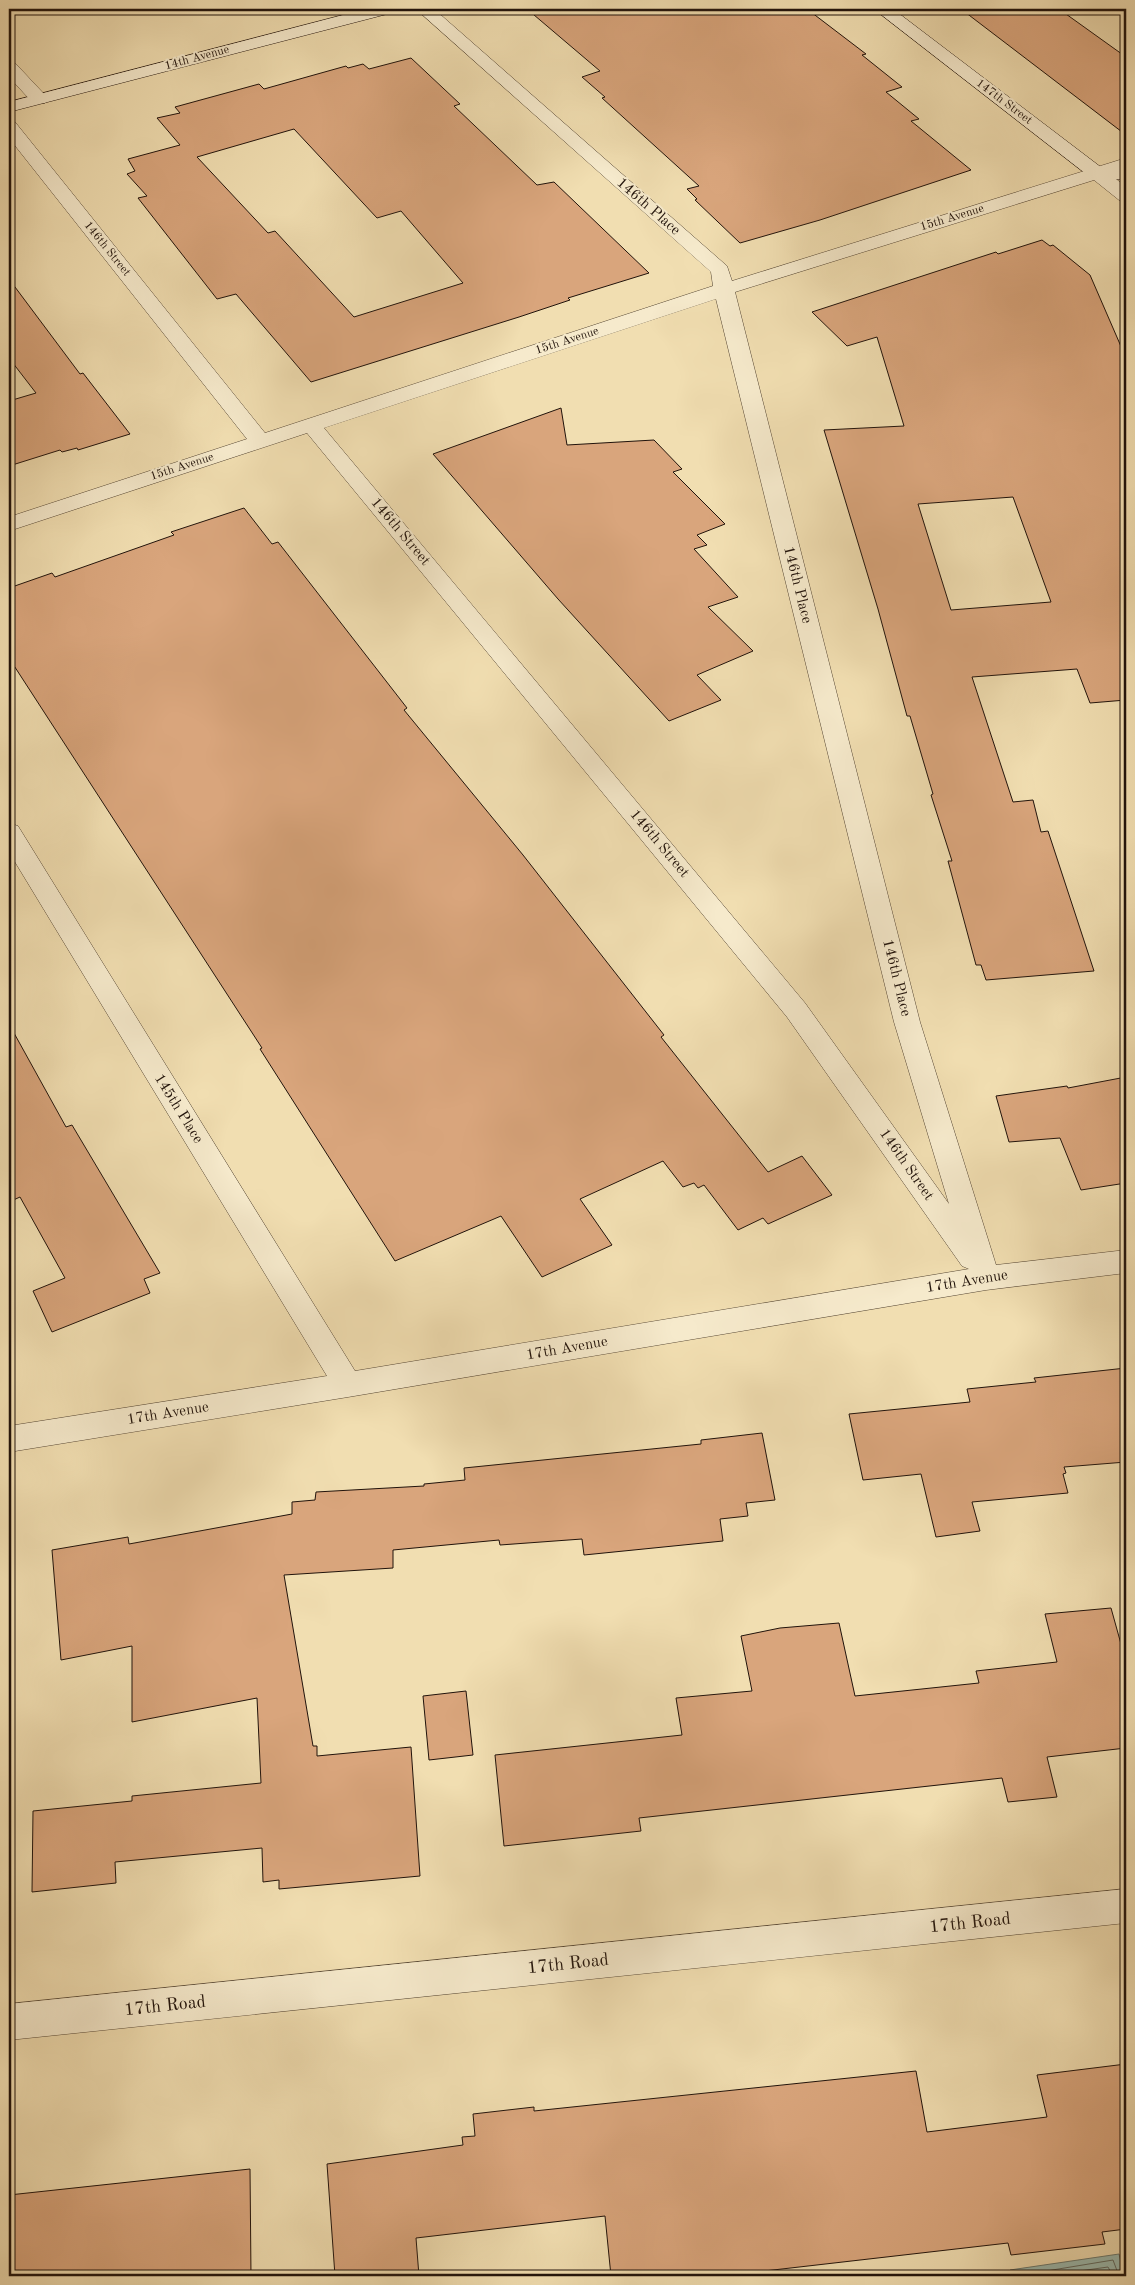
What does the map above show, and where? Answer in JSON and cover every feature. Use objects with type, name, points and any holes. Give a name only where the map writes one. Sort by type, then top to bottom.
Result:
[{"type":"street","name":"14th Avenue","points":[[9,107],[385,9]]},
{"type":"street","name":"146th Place","points":[[424,9],[720,270],[722,290],[907,1022],[986,1278]]},
{"type":"street","name":"147th Street","points":[[882,9],[1126,196]]},
{"type":"street","points":[[9,67],[39,99]]},
{"type":"street","name":"146th Street","points":[[9,126],[261,442]]},
{"type":"street","name":"15th Avenue","points":[[9,524],[722,290],[1126,164]]},
{"type":"street","points":[[1097,173],[1126,174]]},
{"type":"street","name":"146th Street","points":[[311,425],[796,1010],[986,1278]]},
{"type":"street","name":"145th Place","points":[[9,832],[348,1385]]},
{"type":"street","name":"17th Avenue","points":[[9,1439],[348,1385],[986,1278],[1126,1262]]},
{"type":"street","name":"17th Road","points":[[9,2022],[1126,1906]]},
{"type":"water","points":[[1119,2254],[1124,2276],[1011,2276],[1010,2270]]},
{"type":"building","points":[[527,9],[807,9],[866,54],[862,55],[902,87],[886,92],[919,119],[911,121],[971,170],[820,220],[740,243],[695,200],[697,199],[687,189],[699,186],[602,98],[605,97],[582,77],[600,71]]},
{"type":"building","points":[[961,9],[1059,9],[1126,57],[1126,135]]},
{"type":"building","points":[[411,58],[460,104],[454,106],[537,185],[554,182],[649,273],[568,298],[570,300],[519,317],[311,382],[236,294],[217,299],[138,198],[147,196],[127,174],[135,171],[128,159],[180,145],[157,118],[180,113],[175,107],[259,84],[264,89],[346,66],[348,68],[363,64],[369,69]],"holes":[[[294,129],[377,218],[401,211],[463,283],[354,317],[275,231],[268,233],[197,157]]]},
{"type":"building","points":[[1042,240],[1050,246],[1053,245],[1090,275],[1126,358],[1126,700],[1090,703],[1077,669],[972,677],[1013,802],[1033,800],[1041,832],[1048,831],[1094,971],[986,980],[981,965],[976,965],[948,861],[952,861],[931,795],[933,794],[910,716],[907,716],[878,609],[824,430],[904,426],[877,337],[847,346],[812,312],[996,252],[998,254]],"holes":[[[1013,497],[1051,602],[951,610],[918,504]]]},
{"type":"building","points":[[9,279],[80,374],[83,373],[130,434],[78,450],[77,448],[62,452],[60,450],[9,466],[9,401],[36,393],[9,358]]},
{"type":"building","points":[[561,408],[567,445],[654,440],[682,469],[673,472],[725,524],[697,535],[707,545],[694,549],[738,597],[708,607],[753,651],[697,675],[721,700],[669,721],[558,599],[433,454]]},
{"type":"building","points":[[244,508],[272,544],[278,542],[407,708],[404,710],[523,855],[664,1035],[661,1037],[768,1172],[802,1156],[832,1195],[768,1224],[763,1218],[738,1230],[704,1185],[698,1188],[694,1183],[683,1187],[663,1161],[580,1199],[612,1245],[542,1277],[501,1216],[395,1261],[260,1049],[262,1048],[9,658],[9,588],[52,573],[55,577],[174,535],[171,532]]},
{"type":"building","points":[[9,1024],[66,1127],[72,1125],[160,1273],[144,1279],[150,1293],[52,1332],[33,1291],[65,1278],[20,1197],[9,1202]]},
{"type":"building","points":[[1126,1077],[1126,1183],[1081,1190],[1060,1138],[1009,1142],[996,1096],[1067,1086],[1068,1088]]},
{"type":"building","points":[[1126,1368],[1126,1462],[1064,1467],[1066,1473],[1063,1474],[1068,1493],[972,1502],[980,1531],[936,1537],[921,1474],[863,1480],[849,1414],[970,1402],[967,1389],[1036,1382],[1034,1378]]},
{"type":"building","points":[[762,1433],[775,1500],[746,1503],[748,1516],[720,1519],[723,1541],[584,1555],[582,1539],[500,1545],[499,1540],[393,1550],[393,1568],[284,1575],[313,1746],[317,1746],[317,1756],[411,1747],[420,1876],[279,1889],[279,1880],[263,1882],[262,1848],[115,1862],[116,1883],[32,1892],[33,1811],[132,1801],[132,1796],[261,1783],[257,1698],[132,1722],[132,1646],[61,1660],[52,1550],[128,1537],[129,1544],[292,1514],[292,1502],[315,1500],[316,1492],[424,1486],[424,1484],[465,1480],[464,1468],[701,1444],[701,1440]]},
{"type":"building","points":[[1111,1608],[1126,1662],[1126,1748],[1047,1757],[1057,1797],[1008,1802],[1002,1778],[639,1818],[641,1831],[504,1846],[495,1755],[682,1735],[676,1698],[752,1691],[741,1636],[780,1628],[839,1623],[855,1696],[979,1683],[976,1671],[1057,1662],[1045,1614]]},
{"type":"building","points":[[466,1691],[473,1755],[429,1760],[423,1696]]},
{"type":"building","points":[[1126,2064],[1126,2229],[1102,2232],[1105,2244],[1011,2255],[1008,2243],[721,2276],[611,2276],[605,2216],[416,2238],[419,2276],[335,2276],[327,2164],[463,2145],[462,2137],[475,2136],[473,2114],[534,2107],[534,2111],[916,2071],[927,2132],[1047,2117],[1037,2075]]},
{"type":"building","points":[[250,2169],[251,2276],[9,2276],[9,2195]]}]
